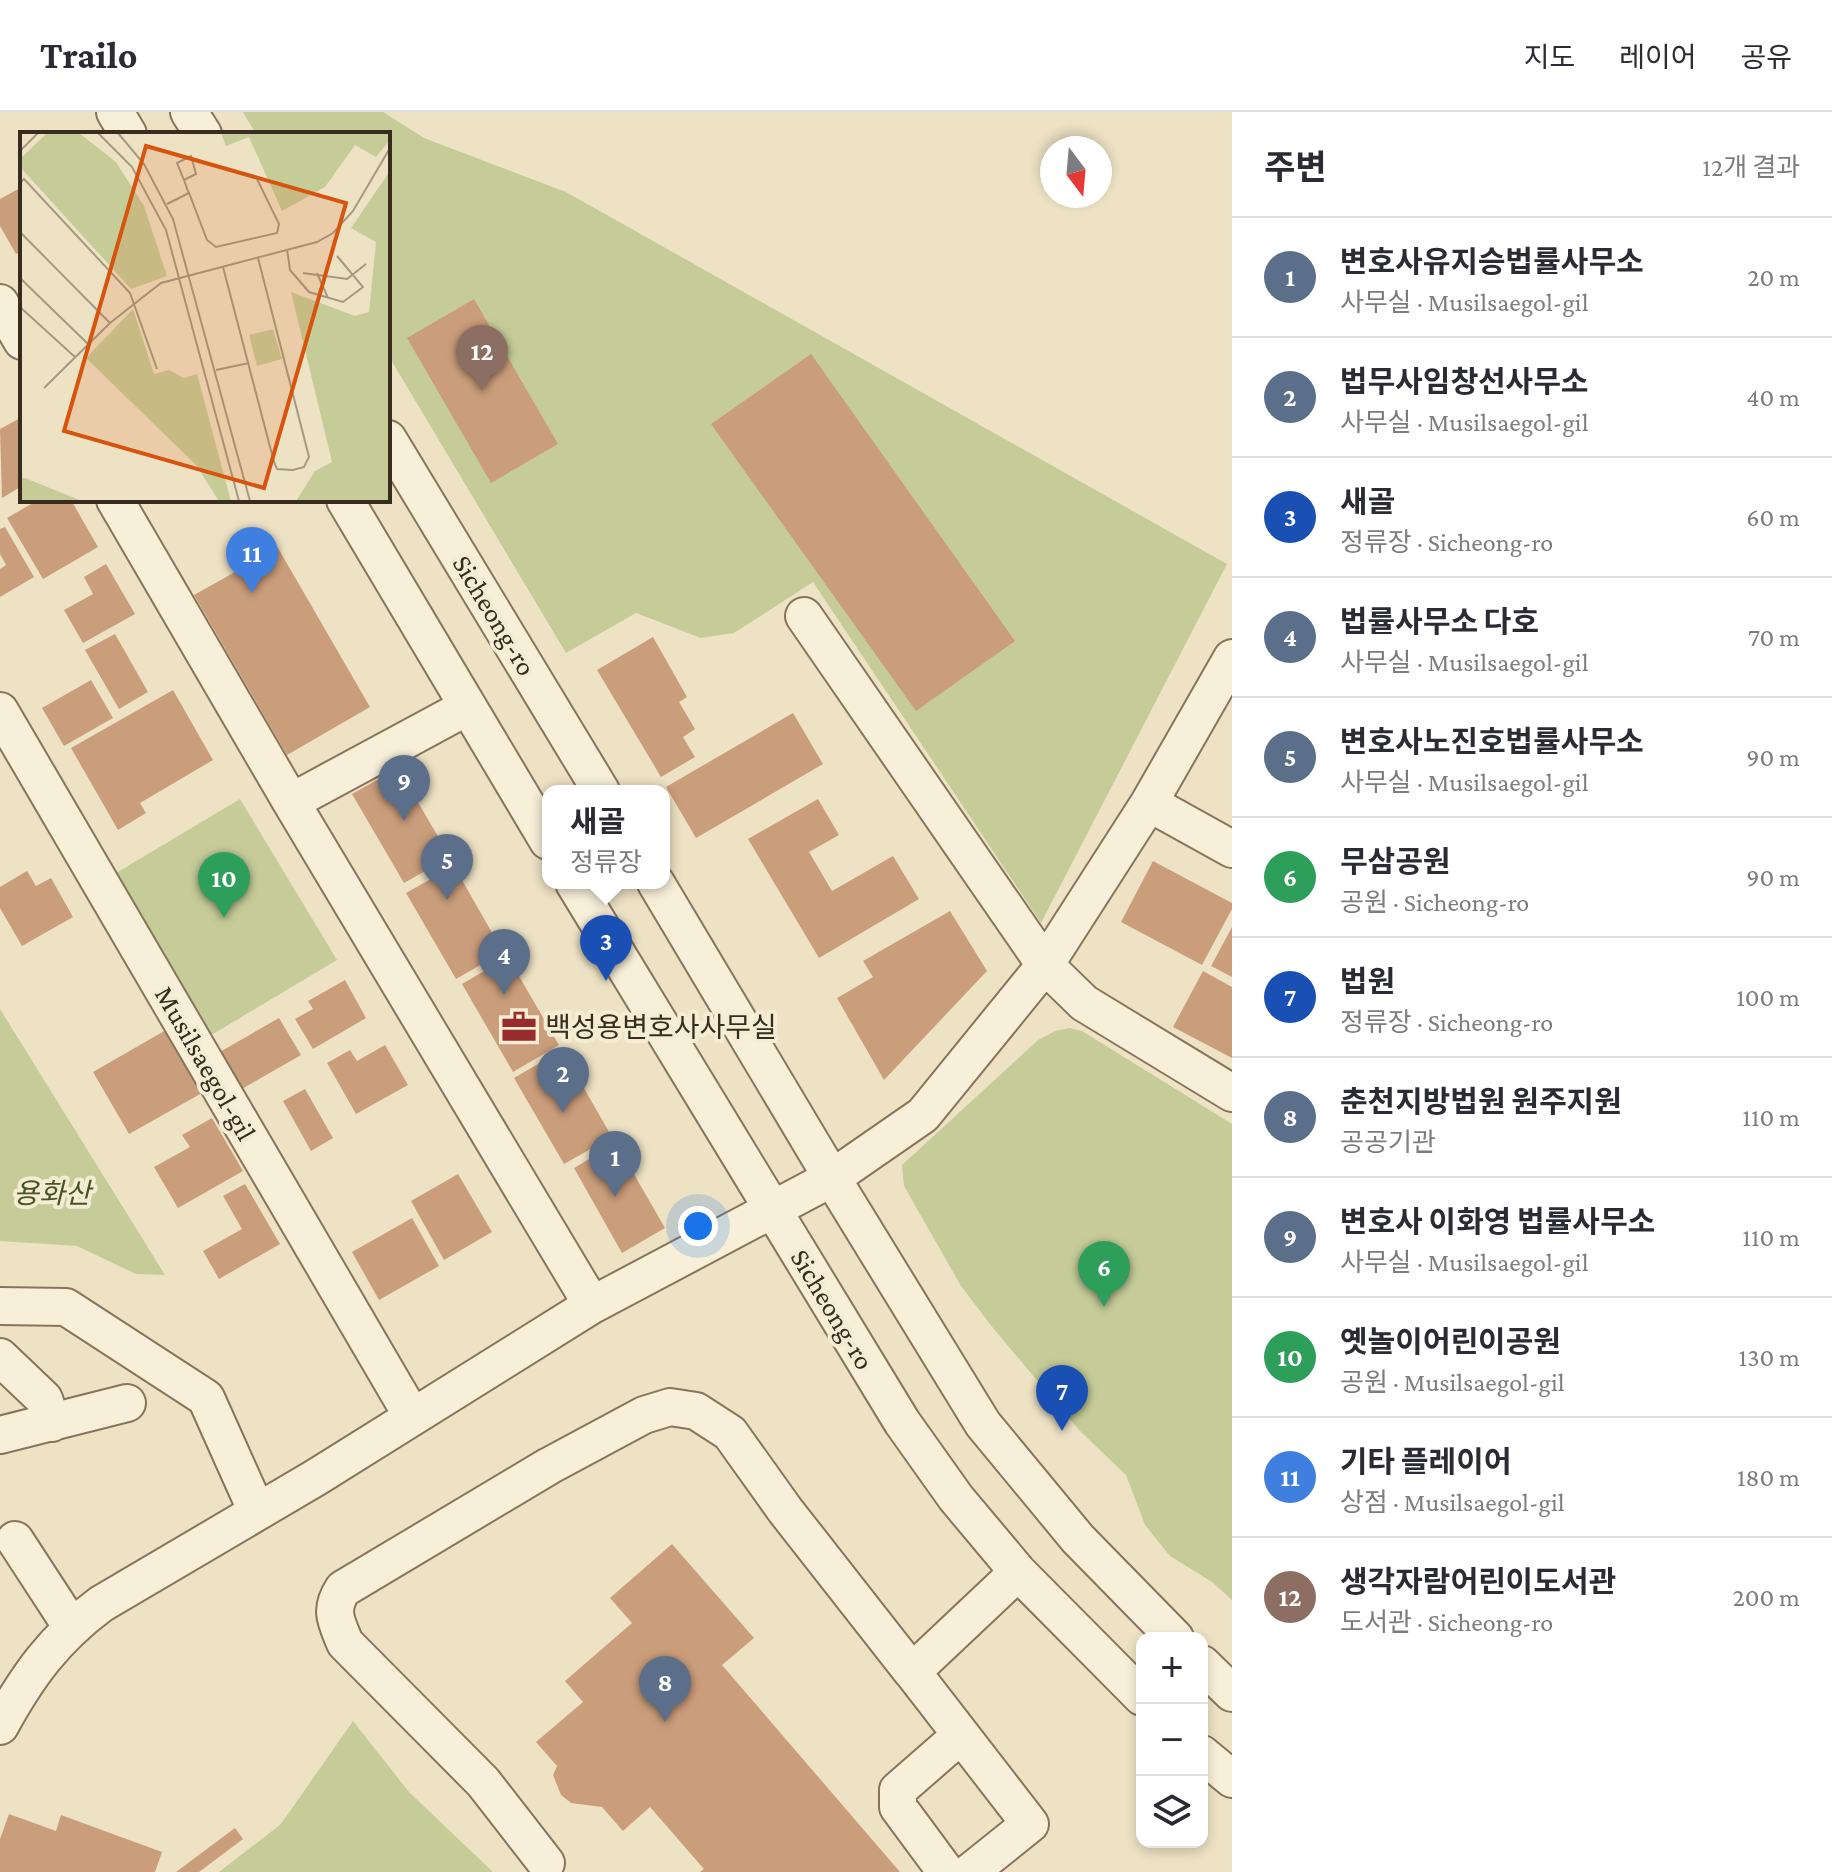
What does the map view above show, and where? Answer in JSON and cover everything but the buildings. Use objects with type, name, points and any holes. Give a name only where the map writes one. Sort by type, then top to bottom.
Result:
[{"type":"street","points":[[115,112],[127,132]]},
{"type":"street","points":[[189,112],[202,132]]},
{"type":"street","points":[[0,303],[20,338]]},
{"type":"street","name":"Sicheong-ro","points":[[390,442],[597,785]]},
{"type":"street","points":[[116,502],[291,802],[592,1305]]},
{"type":"street","points":[[346,502],[542,831]]},
{"type":"street","points":[[804,616],[1045,965],[1084,1003],[1232,1093]]},
{"type":"street","points":[[0,1726],[25,1680],[71,1626],[101,1604],[257,1512],[592,1305],[832,1178],[923,1115],[1045,965],[1149,803],[1232,658]]},
{"type":"street","points":[[291,802],[467,707]]},
{"type":"street","name":"Musilsaegol-gil","points":[[0,711],[412,1416]]},
{"type":"street","points":[[1149,803],[1232,849]]},
{"type":"street","name":"Sicheong-ro","points":[[578,889],[902,1422],[956,1498],[1018,1572],[1136,1691]]},
{"type":"street","points":[[660,889],[983,1424],[1078,1539],[1169,1632]]},
{"type":"street","points":[[0,1306],[66,1307],[206,1398],[257,1512]]},
{"type":"street","points":[[0,1357],[44,1399],[52,1423]]},
{"type":"street","points":[[0,1435],[127,1403]]},
{"type":"street","points":[[546,1863],[483,1782],[345,1643],[336,1621],[334,1602],[343,1589],[549,1466],[644,1415],[670,1407],[696,1411],[730,1433],[785,1510],[1030,1824],[970,1872]]},
{"type":"street","points":[[15,1540],[71,1626]]},
{"type":"street","points":[[907,1665],[912,1672],[1018,1572]]},
{"type":"street","points":[[1208,1670],[1232,1693]]},
{"type":"street","points":[[946,1872],[898,1807],[898,1790],[961,1735]]},
{"type":"street","points":[[1208,1759],[1232,1779]]},
{"type":"green space","points":[[243,112],[383,112],[424,138],[566,192],[1227,564],[1041,923],[813,582],[734,633],[701,638],[636,613],[566,653],[390,358],[390,132],[255,132]]},
{"type":"green space","points":[[240,799],[337,960],[208,1037],[111,876]]},
{"type":"green space","name":"용화산","points":[[0,1009],[165,1275],[136,1274],[77,1246],[0,1241]]},
{"type":"green space","points":[[1070,1028],[1082,1031],[1232,1124],[1232,1600],[1212,1582],[1170,1556],[1145,1525],[1126,1475],[1079,1430],[993,1328],[961,1286],[904,1186],[902,1165],[1038,1040],[1055,1031]]},
{"type":"green space","points":[[353,1721],[409,1792],[493,1872],[219,1872],[281,1824]]},
{"type":"place","name":"생각자람어린이도서관","points":[[482,391]]},
{"type":"place","name":"기타 플레이어","points":[[252,593]]},
{"type":"place","name":"변호사 이화영 법률사무소","points":[[404,821]]},
{"type":"place","name":"변호사노진호법률사무소","points":[[447,900]]},
{"type":"place","name":"옛놀이어린이공원","points":[[224,918]]},
{"type":"place","name":"새골","points":[[606,981]]},
{"type":"place","name":"법률사무소 다호","points":[[504,995]]},
{"type":"place","name":"백성용변호사사무실","points":[[519,1027]]},
{"type":"place","name":"법무사임창선사무소","points":[[563,1113]]},
{"type":"place","name":"변호사유지승법률사무소","points":[[615,1197]]},
{"type":"place","name":"무삼공원","points":[[1104,1307]]},
{"type":"place","name":"법원","points":[[1062,1431]]},
{"type":"place","name":"춘천지방법원 원주지원","points":[[665,1722]]}]
